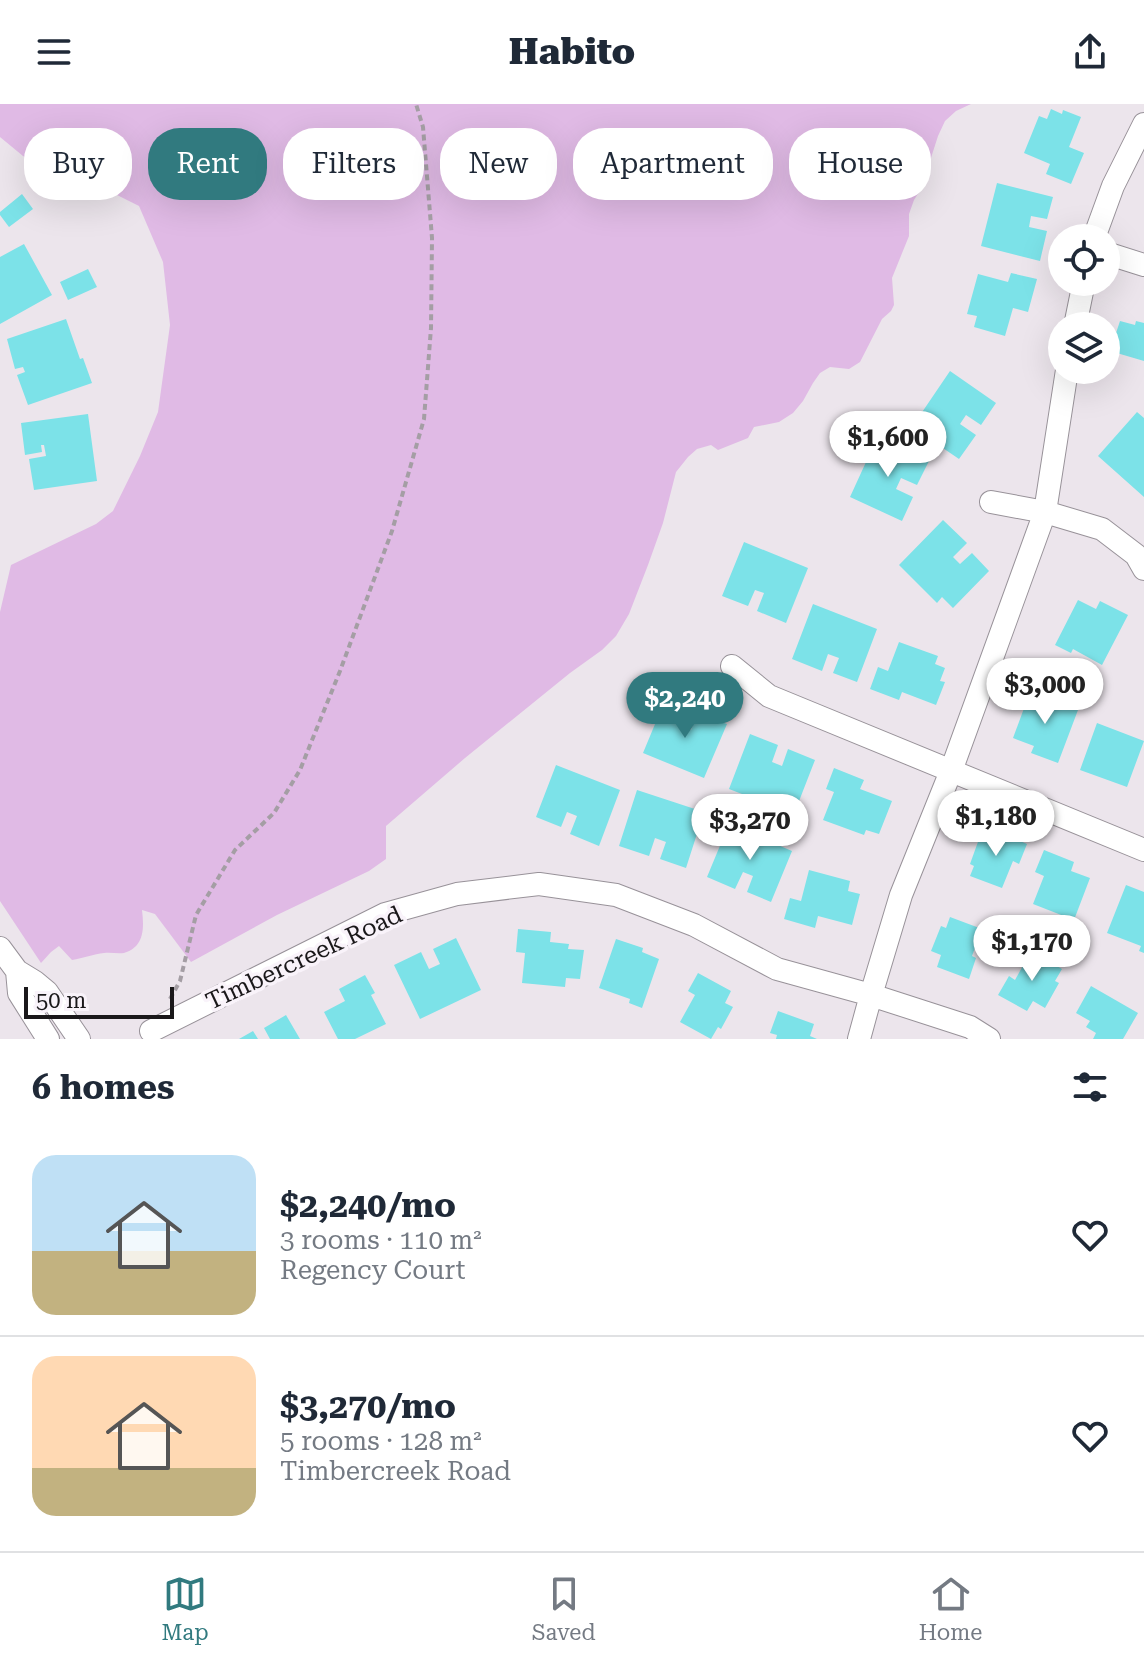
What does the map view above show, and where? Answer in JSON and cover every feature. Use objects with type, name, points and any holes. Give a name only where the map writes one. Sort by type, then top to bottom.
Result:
[{"type":"street","points":[[1099,224],[1113,186],[1144,124]]},
{"type":"street","points":[[1120,257],[1144,265]]},
{"type":"street","points":[[859,1039],[901,895],[951,771],[1045,512],[1065,384]]},
{"type":"street","points":[[991,502],[1045,512],[1102,529],[1136,555],[1144,569]]},
{"type":"street","points":[[732,666],[769,696],[1144,850]]},
{"type":"street","name":"Timbercreek Road","points":[[151,1031],[385,914],[457,894],[539,884],[616,895],[694,925],[777,969],[970,1027],[989,1039]]},
{"type":"street","points":[[0,948],[17,971],[47,992],[79,1039]]},
{"type":"street","points":[[17,971],[19,993],[48,1039]]},
{"type":"path","points":[[151,1031],[180,981],[196,915],[235,850],[274,813],[300,770],[392,531],[424,419],[431,328],[432,238],[423,127],[416,104]]},
{"type":"shaded area","points":[[0,104],[971,104],[945,121],[931,158],[931,128],[789,128],[789,200],[914,200],[909,214],[909,236],[892,278],[894,305],[882,319],[860,362],[849,369],[830,367],[820,373],[793,413],[779,422],[754,427],[748,438],[718,450],[711,445],[697,449],[688,457],[676,472],[648,565],[629,614],[616,636],[386,826],[386,859],[369,871],[277,915],[191,962],[155,914],[142,910],[142,936],[131,950],[72,960],[59,946],[41,963],[0,901],[0,612],[11,565],[96,524],[113,511],[158,412],[170,325],[163,262],[139,206],[127,200],[132,200],[132,128],[24,128],[24,156],[0,137]]},
{"type":"building","points":[[1051,109],[1081,117],[1069,147],[1084,153],[1071,184],[1046,174],[1050,164],[1024,153],[1039,116],[1047,119]]},
{"type":"building","points":[[997,183],[1053,197],[1047,219],[1031,216],[1029,227],[1047,231],[1040,261],[981,246]]},
{"type":"building","points":[[22,194],[33,209],[9,227],[0,212]]},
{"type":"building","points":[[24,244],[52,295],[0,324],[0,257]]},
{"type":"building","points":[[88,269],[97,287],[68,300],[60,282]]},
{"type":"building","points":[[1011,273],[1037,279],[1028,312],[1013,308],[1005,336],[974,327],[977,316],[967,314],[978,274],[1008,282]]},
{"type":"building","points":[[66,319],[92,383],[28,405],[17,375],[25,372],[23,367],[15,369],[7,339]]},
{"type":"building","points":[[1120,321],[1135,325],[1136,321],[1144,323],[1144,361],[1120,354]]},
{"type":"building","points":[[950,371],[996,403],[981,425],[966,415],[960,424],[976,435],[959,459],[912,427]]},
{"type":"building","points":[[1137,412],[1144,418],[1144,497],[1098,456]]},
{"type":"building","points":[[88,414],[97,481],[34,490],[29,459],[46,456],[44,445],[41,445],[42,452],[25,455],[21,423]]},
{"type":"building","points":[[877,438],[929,461],[917,485],[901,478],[896,489],[913,497],[902,521],[850,497]]},
{"type":"building","points":[[943,520],[967,543],[953,557],[960,564],[972,553],[989,571],[953,608],[942,597],[937,603],[899,565]]},
{"type":"building","points":[[744,542],[808,568],[786,623],[757,611],[764,593],[755,590],[748,606],[722,596]]},
{"type":"building","points":[[1078,600],[1096,609],[1100,601],[1128,615],[1102,665],[1073,649],[1071,653],[1055,645]]},
{"type":"building","points":[[813,604],[877,629],[857,682],[833,673],[839,658],[828,654],[822,671],[792,659]]},
{"type":"building","points":[[899,642],[938,656],[935,664],[945,668],[940,681],[945,682],[936,705],[902,692],[899,700],[870,689],[878,667],[888,671]]},
{"type":"building","points":[[1030,692],[1078,710],[1058,763],[1031,753],[1034,746],[1013,738]]},
{"type":"building","points":[[665,700],[689,710],[683,726],[691,730],[698,713],[727,724],[704,778],[643,753]]},
{"type":"building","points":[[1097,723],[1144,741],[1127,787],[1080,770]]},
{"type":"building","points":[[750,734],[778,745],[772,762],[782,766],[788,749],[815,760],[794,814],[729,789]]},
{"type":"building","points":[[556,765],[620,790],[599,846],[570,834],[577,816],[567,812],[561,827],[536,817]]},
{"type":"building","points":[[834,768],[864,780],[860,789],[892,801],[879,834],[866,830],[864,835],[823,820],[834,792],[826,789]]},
{"type":"building","points":[[637,790],[704,812],[686,868],[660,859],[666,842],[655,838],[649,856],[619,846]]},
{"type":"building","points":[[729,824],[792,851],[771,902],[747,892],[753,876],[743,872],[735,889],[707,877]]},
{"type":"building","points":[[994,830],[1027,844],[1019,864],[1013,861],[1002,888],[970,876],[974,866],[970,864],[979,839],[989,843]]},
{"type":"building","points":[[1044,850],[1074,862],[1071,871],[1090,878],[1074,920],[1033,904],[1044,876],[1035,872]]},
{"type":"building","points":[[809,870],[850,881],[848,891],[860,894],[852,925],[818,916],[815,928],[784,919],[790,898],[801,901]]},
{"type":"building","points":[[1126,885],[1144,892],[1144,953],[1139,951],[1141,946],[1107,933]]},
{"type":"building","points":[[950,917],[982,929],[972,956],[976,958],[969,979],[937,967],[941,955],[931,951],[941,926],[946,928]]},
{"type":"building","points":[[518,929],[551,932],[550,942],[569,944],[568,949],[584,950],[580,979],[566,978],[565,987],[522,983],[525,953],[516,952]]},
{"type":"building","points":[[456,938],[481,990],[420,1019],[394,965],[421,952],[429,969],[440,964],[433,949]]},
{"type":"building","points":[[616,939],[643,948],[642,952],[659,959],[642,1008],[629,1003],[630,999],[599,988]]},
{"type":"building","points":[[1031,951],[1062,969],[1055,981],[1059,983],[1045,1008],[1033,1001],[1027,1011],[998,995],[1009,976],[1015,980]]},
{"type":"building","points":[[698,973],[731,991],[725,1003],[733,1007],[721,1029],[718,1027],[711,1039],[680,1022],[695,995],[688,991]]},
{"type":"building","points":[[365,975],[386,1024],[355,1039],[338,1039],[324,1012],[345,1001],[339,989]]},
{"type":"building","points":[[1091,986],[1138,1013],[1123,1039],[1093,1039],[1096,1033],[1086,1027],[1090,1021],[1076,1013]]},
{"type":"building","points":[[778,1011],[814,1024],[810,1036],[817,1039],[776,1039],[777,1035],[770,1033]]},
{"type":"building","points":[[286,1015],[300,1039],[270,1039],[264,1028]]},
{"type":"building","points":[[253,1031],[258,1039],[239,1039]]}]
